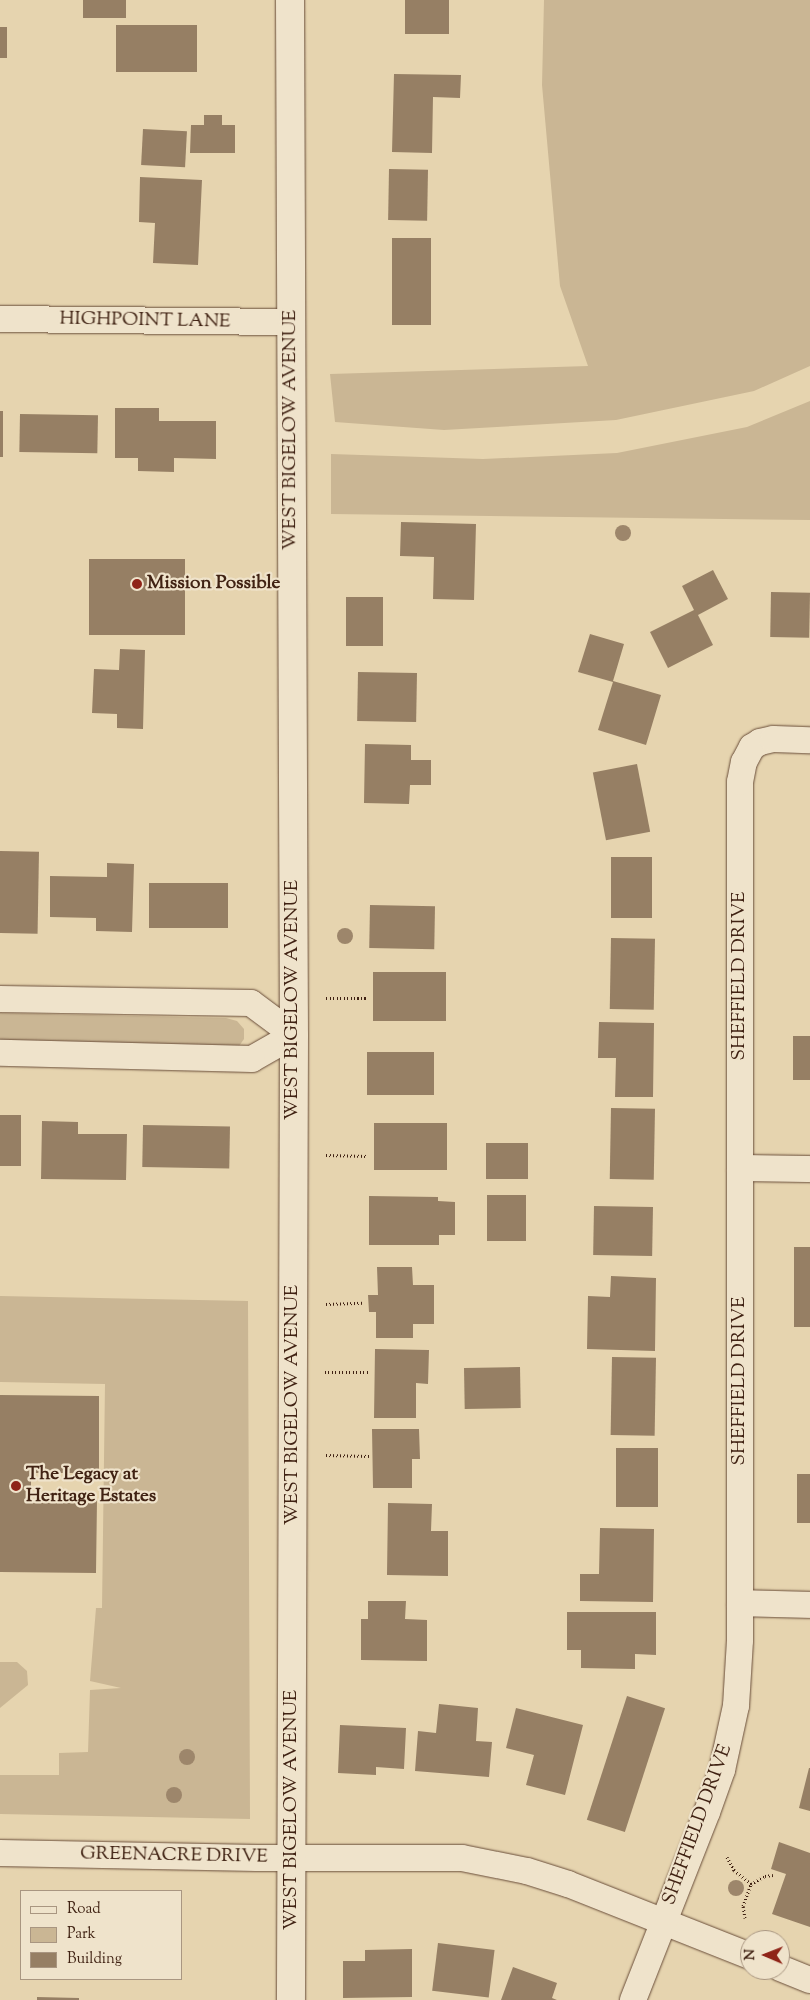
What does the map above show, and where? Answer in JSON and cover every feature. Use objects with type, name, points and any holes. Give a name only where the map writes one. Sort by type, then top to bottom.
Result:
[{"type":"main road","name":"WEST BIGELOW AVENUE","points":[[290,0],[294,1035],[291,2000]]},
{"type":"street","name":"HIGHPOINT LANE","points":[[0,319],[291,322]]},
{"type":"street","name":"SHEFFIELD DRIVE","points":[[633,2000],[707,1812],[722,1770],[733,1728],[739,1659],[740,1603],[740,782],[744,762],[752,747],[760,742],[773,739],[810,740]]},
{"type":"street","points":[[0,999],[251,1003],[294,1035],[252,1059],[0,1054]]},
{"type":"street","points":[[740,1168],[810,1169]]},
{"type":"street","points":[[740,1603],[810,1604]]},
{"type":"street","name":"GREENACRE DRIVE","points":[[0,1853],[291,1858],[462,1858],[494,1863],[568,1884],[740,1952]]},
{"type":"street","points":[[790,1972],[810,1980]]},
{"type":"path","points":[[326,998],[368,998]]},
{"type":"path","points":[[326,1155],[368,1156]]},
{"type":"path","points":[[326,1304],[363,1303]]},
{"type":"path","points":[[326,1372],[368,1372]]},
{"type":"path","points":[[326,1455],[369,1456]]},
{"type":"path","points":[[727,1857],[734,1870],[751,1884]]},
{"type":"path","points":[[745,1918],[743,1906],[751,1884],[765,1876],[773,1875]]},
{"type":"green space","points":[[544,0],[810,0],[810,366],[754,391],[616,420],[444,430],[335,422],[330,374],[588,366],[560,286],[542,85]]},
{"type":"green space","points":[[810,401],[810,520],[331,514],[331,454],[483,459],[617,453],[747,427]]},
{"type":"green space","points":[[0,1013],[226,1018],[237,1021],[244,1029],[244,1039],[239,1046],[0,1045]]},
{"type":"green space","points":[[0,1296],[248,1301],[250,1819],[0,1814],[0,1775],[59,1775],[59,1753],[88,1752],[90,1690],[121,1688],[90,1681],[96,1608],[102,1608],[105,1384],[0,1382]]},
{"type":"green space","points":[[0,1662],[17,1662],[27,1671],[28,1685],[0,1708]]},
{"type":"building","points":[[83,0],[126,0],[126,18],[83,18]]},
{"type":"building","points":[[405,0],[449,0],[449,34],[405,34]]},
{"type":"building","points":[[116,25],[197,25],[197,72],[116,72]]},
{"type":"building","points":[[0,27],[7,27],[7,58],[0,58]]},
{"type":"building","points":[[394,74],[461,75],[460,98],[433,97],[432,153],[392,152]]},
{"type":"building","points":[[204,115],[222,115],[222,125],[235,125],[235,153],[190,153],[191,125],[204,125]]},
{"type":"building","points":[[143,129],[187,131],[185,167],[141,165]]},
{"type":"building","points":[[389,169],[428,170],[427,221],[388,220]]},
{"type":"building","points":[[140,177],[202,180],[198,265],[153,263],[155,223],[139,222]]},
{"type":"building","points":[[392,238],[431,238],[431,325],[392,325]]},
{"type":"building","points":[[115,408],[159,408],[159,421],[216,421],[216,459],[174,458],[174,472],[138,471],[138,458],[115,458]]},
{"type":"building","points":[[0,411],[3,411],[3,457],[0,457]]},
{"type":"building","points":[[20,414],[98,415],[97,453],[19,452]]},
{"type":"building","points":[[401,522],[476,524],[474,600],[433,599],[434,557],[400,556]]},
{"type":"building","name":"Mission Possible","points":[[89,559],[185,559],[185,635],[89,635]]},
{"type":"building","points":[[713,570],[728,599],[698,615],[713,645],[668,668],[650,632],[694,610],[682,586]]},
{"type":"building","points":[[771,592],[810,593],[809,638],[770,637]]},
{"type":"building","points":[[346,597],[383,597],[383,646],[346,646]]},
{"type":"building","points":[[590,634],[624,644],[613,681],[661,695],[646,745],[598,730],[613,682],[578,672]]},
{"type":"building","points":[[120,649],[145,650],[143,729],[117,728],[117,714],[92,713],[94,669],[119,670]]},
{"type":"building","points":[[358,672],[417,673],[416,722],[357,721]]},
{"type":"building","points":[[365,744],[411,745],[411,760],[431,760],[431,785],[410,785],[409,804],[364,803]]},
{"type":"building","points":[[637,764],[650,832],[606,840],[593,773]]},
{"type":"building","points":[[0,851],[39,852],[38,934],[0,933]]},
{"type":"building","points":[[611,857],[652,857],[652,918],[611,918]]},
{"type":"building","points":[[107,863],[134,864],[132,932],[96,931],[96,918],[50,917],[50,876],[107,877]]},
{"type":"building","points":[[149,883],[228,883],[228,928],[149,928]]},
{"type":"building","points":[[370,905],[435,906],[434,949],[369,948]]},
{"type":"building","points":[[611,938],[655,939],[654,1010],[610,1009]]},
{"type":"building","points":[[373,972],[446,972],[446,1021],[373,1021]]},
{"type":"building","points":[[599,1022],[654,1023],[653,1097],[615,1097],[616,1058],[598,1058]]},
{"type":"building","points":[[793,1036],[810,1036],[810,1080],[793,1080]]},
{"type":"building","points":[[367,1052],[434,1052],[434,1095],[367,1095]]},
{"type":"building","points":[[611,1108],[655,1109],[654,1180],[610,1179]]},
{"type":"building","points":[[0,1115],[21,1115],[21,1166],[0,1166]]},
{"type":"building","points":[[42,1121],[78,1122],[78,1134],[127,1134],[126,1180],[41,1179]]},
{"type":"building","points":[[374,1123],[447,1123],[447,1170],[374,1170]]},
{"type":"building","points":[[143,1125],[230,1127],[229,1169],[142,1167]]},
{"type":"building","points":[[486,1143],[528,1143],[528,1179],[486,1179]]},
{"type":"building","points":[[487,1195],[526,1195],[526,1241],[487,1241]]},
{"type":"building","points":[[369,1196],[438,1197],[438,1201],[455,1202],[455,1235],[439,1235],[439,1245],[369,1245]]},
{"type":"building","points":[[594,1206],[653,1207],[652,1256],[593,1255]]},
{"type":"building","points":[[794,1247],[810,1247],[810,1327],[794,1327]]},
{"type":"building","points":[[377,1267],[412,1267],[413,1285],[434,1285],[434,1324],[413,1324],[413,1338],[376,1338],[376,1312],[369,1312],[368,1295],[378,1295]]},
{"type":"building","points":[[611,1276],[656,1278],[655,1351],[587,1349],[588,1296],[610,1297]]},
{"type":"building","points":[[375,1349],[429,1350],[428,1384],[416,1383],[416,1418],[374,1418]]},
{"type":"building","points":[[612,1357],[656,1358],[655,1436],[611,1435]]},
{"type":"building","points":[[520,1367],[521,1408],[465,1409],[464,1368]]},
{"type":"building","name":"The Legacy at Heritage Estates","points":[[0,1395],[99,1396],[99,1473],[31,1473],[31,1499],[97,1500],[96,1573],[0,1572]]},
{"type":"building","points":[[372,1429],[419,1429],[420,1459],[412,1459],[412,1488],[373,1488]]},
{"type":"building","points":[[616,1448],[658,1448],[658,1507],[616,1507]]},
{"type":"building","points":[[797,1474],[810,1474],[810,1523],[797,1523]]},
{"type":"building","points":[[388,1503],[432,1504],[431,1531],[448,1531],[448,1576],[387,1575]]},
{"type":"building","points":[[600,1528],[654,1529],[653,1602],[580,1601],[580,1574],[599,1574]]},
{"type":"building","points":[[368,1601],[406,1601],[405,1619],[427,1620],[427,1661],[361,1660],[361,1619],[368,1619]]},
{"type":"building","points":[[567,1612],[656,1612],[656,1655],[635,1654],[635,1669],[581,1668],[581,1650],[567,1650]]},
{"type":"building","points":[[627,1696],[665,1708],[625,1832],[587,1820]]},
{"type":"building","points":[[439,1704],[478,1708],[476,1741],[492,1742],[489,1777],[415,1771],[418,1731],[436,1733]]},
{"type":"building","points":[[516,1708],[583,1725],[565,1795],[526,1785],[534,1755],[506,1748]]},
{"type":"building","points":[[340,1725],[406,1728],[404,1769],[376,1767],[376,1775],[338,1773]]},
{"type":"building","points":[[810,1768],[810,1811],[799,1808]]},
{"type":"building","points":[[779,1842],[810,1853],[810,1927],[772,1914],[786,1874],[771,1869]]},
{"type":"building","points":[[438,1943],[495,1950],[489,1998],[432,1991]]},
{"type":"building","points":[[412,1949],[412,1997],[343,1998],[343,1961],[365,1961],[365,1950]]},
{"type":"building","points":[[513,1967],[557,1983],[552,1998],[557,2000],[501,2000]]},
{"type":"building","points":[[37,1997],[79,1998],[79,2000],[37,2000]]},
{"type":"place","name":"Mission Possible","points":[[137,584]]},
{"type":"place","name":"The Legacy at Heritage Estates","points":[[16,1486]]}]
